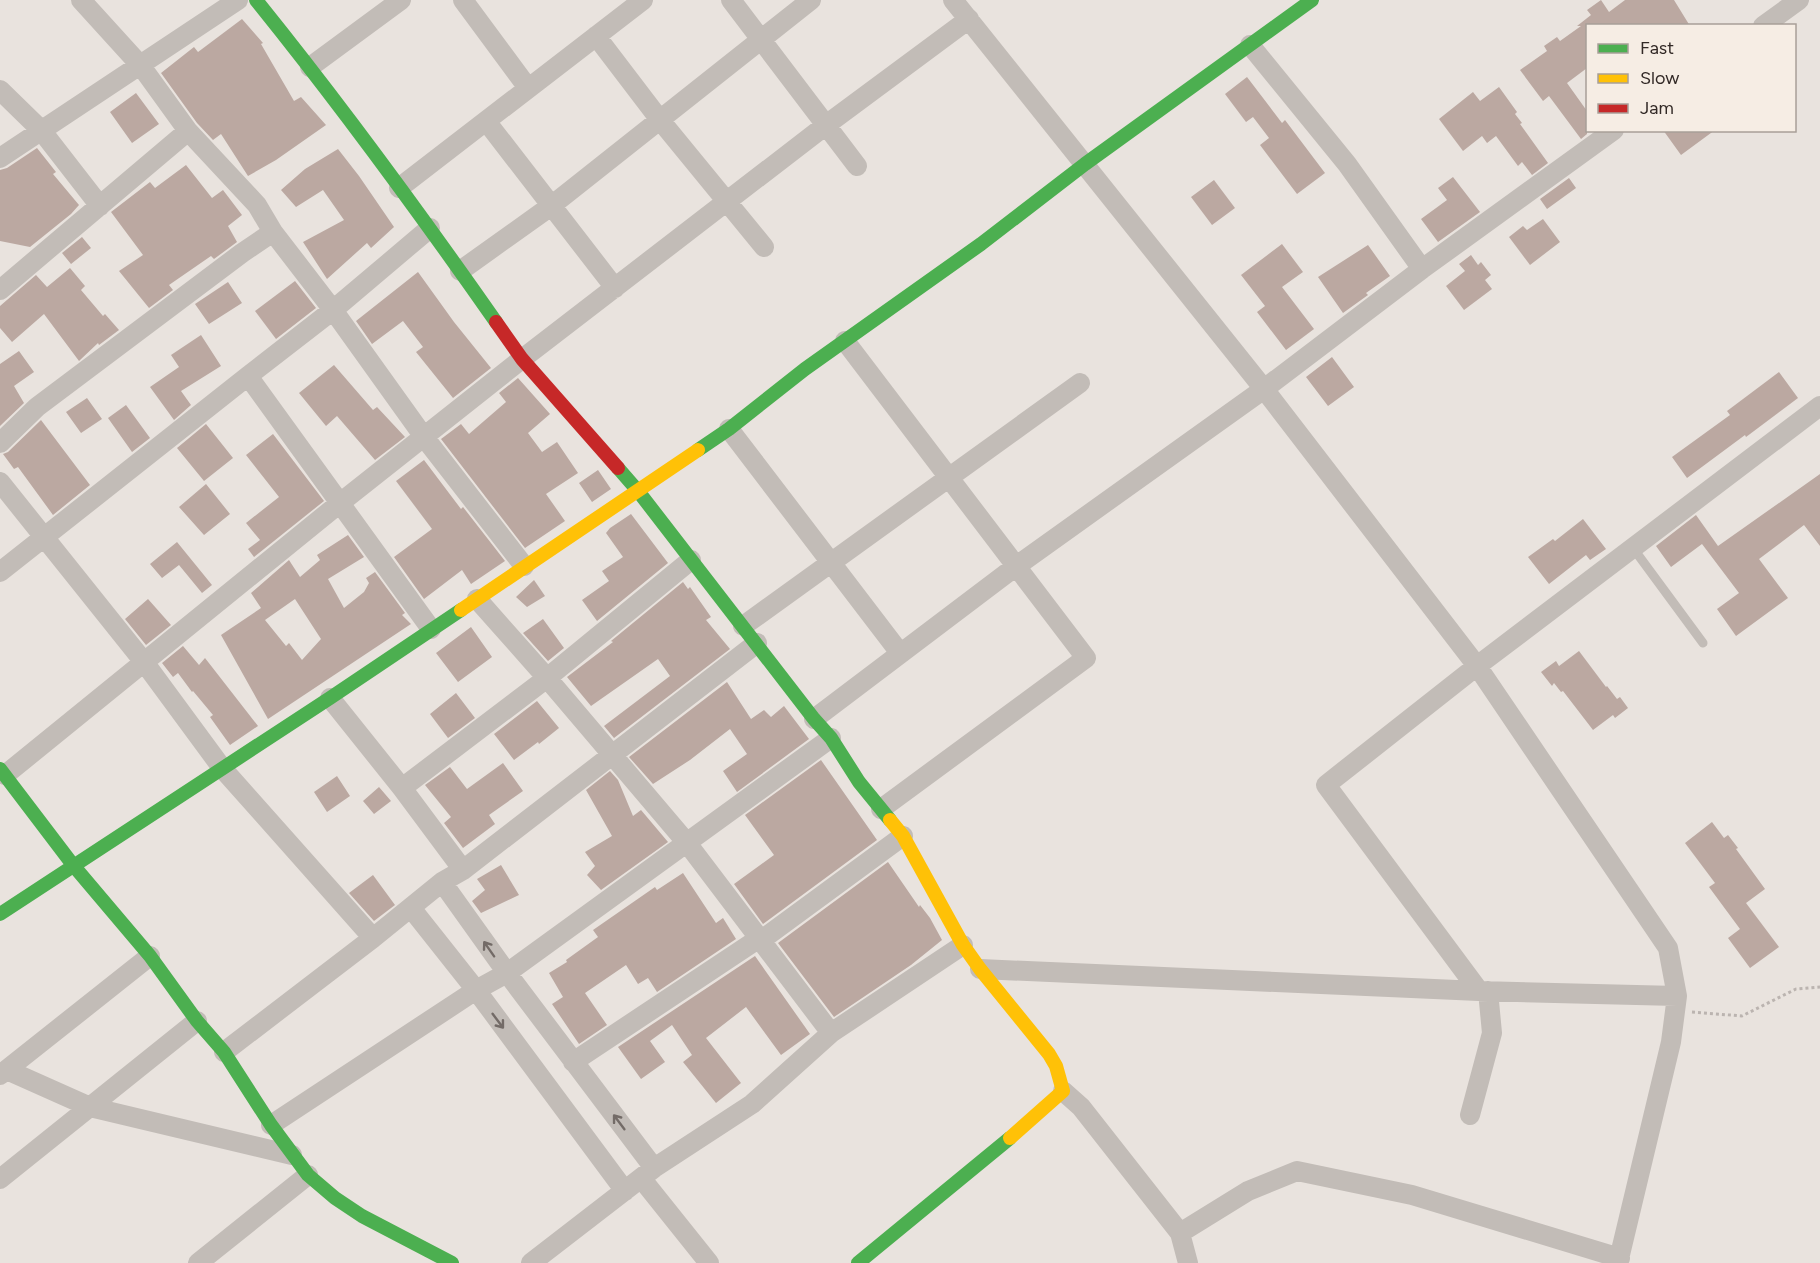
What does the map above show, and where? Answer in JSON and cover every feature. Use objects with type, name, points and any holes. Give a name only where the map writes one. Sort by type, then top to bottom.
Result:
[{"type":"street","points":[[81,0],[141,66],[188,130],[257,205],[273,232],[333,310],[424,437],[524,566]]},
{"type":"street","points":[[0,158],[238,0]]},
{"type":"street","points":[[256,0],[310,67],[430,228],[522,359],[638,491],[831,738],[859,782],[903,836],[963,945],[1049,1054],[1056,1066],[1063,1091],[1081,1107],[1180,1233],[1188,1263]]},
{"type":"street","points":[[310,67],[401,0]]},
{"type":"street","points":[[463,0],[528,88]]},
{"type":"street","points":[[399,188],[642,0]]},
{"type":"street","points":[[731,0],[857,166]]},
{"type":"street","points":[[460,271],[551,206],[811,0]]},
{"type":"street","points":[[953,0],[1264,389],[1477,666],[1668,948],[1676,1004],[1671,1042],[1619,1260],[1412,1195],[1298,1172],[1248,1191],[1180,1233]]},
{"type":"street","points":[[0,914],[330,698],[729,429],[805,369],[981,244],[1085,164],[1312,0]]},
{"type":"street","points":[[1766,24],[1799,0]]},
{"type":"street","points":[[437,1260],[335,1198],[308,1174],[271,1125],[224,1052],[196,1021],[150,956],[73,865],[3,772],[522,359],[826,125],[969,19]]},
{"type":"street","points":[[596,36],[660,120],[764,248]]},
{"type":"street","points":[[1250,45],[1347,164],[1422,269]]},
{"type":"street","points":[[0,90],[41,130],[100,206]]},
{"type":"street","points":[[486,121],[615,288]]},
{"type":"street","points":[[0,290],[188,130]]},
{"type":"street","points":[[814,719],[1015,567],[1264,389],[1422,269],[1611,132]]},
{"type":"street","points":[[0,572],[333,310],[430,228]]},
{"type":"street","points":[[0,443],[37,407],[273,232]]},
{"type":"street","points":[[844,342],[1086,658],[881,809]]},
{"type":"street","points":[[248,376],[430,629]]},
{"type":"street","points":[[743,626],[1080,382]]},
{"type":"street","points":[[1470,1115],[1492,1033],[1484,991],[1326,786],[1477,666],[1820,406]]},
{"type":"street","points":[[729,429],[900,653]]},
{"type":"street","points":[[0,482],[144,662],[222,768],[373,938]]},
{"type":"street","points":[[402,788],[547,678],[691,560]]},
{"type":"street","points":[[477,599],[687,843],[831,1033]]},
{"type":"street","points":[[224,1052],[373,938],[441,882],[464,870],[757,643]]},
{"type":"street","points":[[330,698],[464,870]]},
{"type":"street","points":[[271,1125],[476,990],[507,973],[831,738]]},
{"type":"street","points":[[573,1062],[759,940],[903,836]]},
{"type":"street","points":[[441,882],[573,1062],[709,1263]]},
{"type":"street","points":[[411,908],[476,990],[625,1191]]},
{"type":"street","points":[[531,1263],[647,1173],[752,1104],[831,1033],[963,945]]},
{"type":"street","points":[[150,956],[3,1072],[90,1107],[292,1155]]},
{"type":"street","points":[[980,969],[1484,991],[1676,1004]]},
{"type":"street","points":[[0,1179],[196,1021]]},
{"type":"street","points":[[858,1263],[1014,1135],[1063,1091]]},
{"type":"street","points":[[198,1263],[308,1174]]},
{"type":"lane","points":[[1633,548],[1702,643]]},
{"type":"path","points":[[1676,1004],[1742,1016],[1796,989],[1820,987]]},
{"type":"building","points":[[1601,0],[1609,12],[1625,0],[1674,0],[1689,24],[1586,24],[1586,69],[1567,83],[1586,110],[1587,134],[1581,139],[1549,96],[1543,101],[1520,70],[1547,51],[1544,46],[1557,37],[1560,41],[1581,26],[1577,26],[1591,15],[1587,10]]},
{"type":"building","points":[[242,19],[263,43],[261,44],[294,101],[301,97],[326,125],[276,160],[248,176],[221,134],[213,140],[197,123],[161,73],[194,47],[198,52]]},
{"type":"building","points":[[1247,77],[1282,123],[1285,120],[1325,173],[1297,194],[1260,145],[1269,138],[1253,117],[1246,122],[1225,94]]},
{"type":"building","points":[[1499,87],[1517,112],[1515,114],[1522,123],[1520,124],[1548,163],[1532,175],[1522,162],[1518,166],[1496,136],[1487,143],[1482,136],[1463,151],[1439,119],[1473,92],[1480,101]]},
{"type":"building","points":[[136,93],[159,124],[132,143],[110,112]]},
{"type":"building","points":[[1664,132],[1712,132],[1681,155]]},
{"type":"building","points":[[37,148],[56,172],[53,174],[79,205],[30,247],[0,241],[0,170],[7,168]]},
{"type":"building","points":[[338,149],[394,227],[371,248],[367,243],[327,279],[303,242],[344,220],[323,190],[296,207],[281,190],[305,169]]},
{"type":"building","points":[[186,165],[212,198],[223,190],[242,215],[228,226],[237,242],[214,259],[211,256],[169,285],[173,290],[149,308],[119,271],[143,255],[111,212],[150,182],[155,188]]},
{"type":"building","points":[[1453,177],[1480,212],[1438,242],[1421,219],[1447,200],[1438,188]]},
{"type":"building","points":[[1569,178],[1576,188],[1547,209],[1540,199]]},
{"type":"building","points":[[1214,180],[1235,208],[1212,225],[1191,197]]},
{"type":"building","points":[[1543,219],[1560,242],[1530,265],[1509,237],[1523,226],[1527,230]]},
{"type":"building","points":[[82,237],[91,248],[71,264],[62,253]]},
{"type":"building","points":[[1282,244],[1303,272],[1282,287],[1314,329],[1286,350],[1257,312],[1265,306],[1241,275]]},
{"type":"building","points":[[1368,245],[1390,276],[1343,313],[1318,277]]},
{"type":"building","points":[[1471,255],[1478,265],[1481,262],[1491,275],[1485,280],[1492,289],[1464,310],[1446,286],[1465,271],[1459,264]]},
{"type":"building","points":[[70,268],[85,286],[81,290],[103,316],[105,314],[119,330],[99,345],[98,343],[79,361],[44,314],[12,342],[0,328],[0,306],[36,275],[47,287]]},
{"type":"building","points":[[418,272],[491,368],[453,398],[416,352],[423,347],[403,321],[372,344],[356,321]]},
{"type":"building","points":[[295,281],[316,308],[276,339],[255,311]]},
{"type":"building","points":[[228,282],[242,303],[209,324],[195,304]]},
{"type":"building","points":[[201,335],[221,366],[181,391],[191,405],[174,420],[150,387],[179,367],[171,355]]},
{"type":"building","points":[[19,351],[34,372],[14,386],[24,403],[0,426],[0,364]]},
{"type":"building","points":[[1332,357],[1354,387],[1328,406],[1306,377]]},
{"type":"building","points":[[334,365],[373,410],[377,407],[405,437],[375,460],[337,416],[326,426],[299,393]]},
{"type":"building","points":[[1779,372],[1798,398],[1687,478],[1672,457],[1730,415],[1727,411]]},
{"type":"building","points":[[518,378],[550,414],[528,433],[542,452],[557,442],[578,473],[546,494],[565,521],[525,548],[441,439],[461,424],[469,434],[506,402],[499,393]]},
{"type":"building","points":[[87,398],[102,419],[81,433],[66,412]]},
{"type":"building","points":[[126,405],[150,438],[132,452],[108,418]]},
{"type":"building","points":[[41,420],[90,485],[53,515],[18,467],[14,469],[3,454],[8,452]]},
{"type":"building","points":[[206,424],[233,458],[204,481],[177,448]]},
{"type":"building","points":[[273,434],[324,501],[254,557],[248,549],[260,540],[246,523],[279,497],[246,455]]},
{"type":"building","points":[[424,460],[505,561],[471,584],[462,570],[424,599],[394,557],[432,529],[396,481]]},
{"type":"building","points":[[598,470],[611,489],[592,502],[579,483]]},
{"type":"building","points":[[1820,474],[1820,546],[1804,525],[1759,559],[1788,598],[1736,636],[1717,609],[1739,593],[1702,544],[1671,567],[1656,546],[1696,515],[1718,546]]},
{"type":"building","points":[[206,484],[230,514],[204,535],[179,507]]},
{"type":"building","points":[[631,514],[668,563],[597,621],[582,600],[609,581],[602,571],[623,557],[606,533]]},
{"type":"building","points":[[1583,519],[1606,549],[1590,560],[1586,555],[1549,584],[1528,557],[1553,539],[1555,541]]},
{"type":"building","points":[[348,535],[364,557],[328,579],[344,608],[364,592],[369,583],[366,578],[375,572],[405,613],[402,615],[411,624],[268,719],[221,635],[261,608],[251,593],[289,560],[300,577],[320,560],[317,555]],"holes":[[[295,599],[321,639],[302,660],[289,643],[286,646],[265,620]]]},
{"type":"building","points":[[177,542],[212,585],[202,593],[179,565],[162,578],[150,564]]},
{"type":"building","points":[[534,580],[545,596],[527,607],[516,597]]},
{"type":"building","points":[[683,582],[688,589],[690,587],[711,617],[706,620],[730,649],[614,738],[604,726],[670,676],[658,659],[591,706],[567,677],[613,642],[611,641]]},
{"type":"building","points":[[148,599],[171,625],[146,645],[125,619]]},
{"type":"building","points":[[543,619],[564,648],[548,661],[523,633]]},
{"type":"building","points":[[471,627],[492,657],[458,682],[436,653]]},
{"type":"building","points":[[183,646],[199,665],[205,658],[258,726],[230,745],[210,717],[213,715],[178,673],[173,677],[162,663]]},
{"type":"building","points":[[1579,651],[1606,687],[1617,699],[1620,697],[1628,708],[1615,718],[1613,715],[1593,730],[1563,691],[1561,692],[1554,683],[1552,686],[1541,672],[1556,661],[1559,666]]},
{"type":"building","points":[[727,682],[751,719],[764,710],[771,717],[784,706],[809,739],[737,792],[723,771],[747,754],[730,729],[690,760],[653,784],[629,757]]},
{"type":"building","points":[[456,693],[475,718],[448,738],[430,714]]},
{"type":"building","points":[[537,701],[559,728],[514,760],[494,734]]},
{"type":"building","points":[[821,760],[877,840],[763,924],[734,884],[774,855],[745,815]]},
{"type":"building","points":[[503,763],[523,791],[489,815],[495,824],[463,848],[444,823],[451,817],[425,785],[450,767],[467,789]]},
{"type":"building","points":[[610,771],[618,780],[633,816],[641,810],[668,842],[601,890],[587,875],[595,866],[585,852],[612,836],[586,790]]},
{"type":"building","points":[[337,776],[350,796],[327,812],[314,792]]},
{"type":"building","points":[[379,787],[391,801],[374,814],[363,801]]},
{"type":"building","points":[[1712,822],[1724,838],[1728,835],[1765,889],[1746,903],[1779,947],[1750,968],[1728,938],[1740,929],[1709,887],[1715,883],[1685,843]]},
{"type":"building","points":[[888,862],[919,907],[920,905],[930,918],[942,940],[911,965],[834,1017],[778,943]]},
{"type":"building","points":[[501,865],[519,895],[481,913],[472,901],[485,890],[477,879]]},
{"type":"building","points":[[683,873],[716,923],[723,918],[736,939],[657,992],[648,978],[638,984],[626,965],[585,993],[607,1025],[579,1044],[552,1004],[563,997],[549,973],[598,937],[593,930],[655,887],[657,890]]},
{"type":"building","points":[[373,875],[395,905],[374,921],[349,893]]},
{"type":"building","points":[[755,956],[810,1034],[781,1055],[746,1007],[706,1038],[741,1083],[716,1103],[683,1062],[692,1055],[672,1025],[650,1041],[665,1062],[641,1079],[618,1047]]},
{"type":"traffic: fast","points":[[256,0],[379,159],[496,322]]},
{"type":"traffic: fast","points":[[698,450],[729,429],[805,369],[981,244],[1085,164],[1312,0]]},
{"type":"traffic: fast","points":[[618,468],[831,738],[859,782],[890,820]]},
{"type":"traffic: fast","points":[[0,914],[461,610]]},
{"type":"traffic: fast","points":[[0,769],[73,865],[150,956],[197,1021],[224,1052],[271,1125],[308,1175],[335,1198],[362,1216],[452,1263]]},
{"type":"traffic: fast","points":[[858,1263],[1010,1138]]},
{"type":"traffic: slow","points":[[461,610],[698,450]]},
{"type":"traffic: slow","points":[[890,820],[903,836],[963,945],[1056,1066],[1063,1091],[1010,1138]]},
{"type":"traffic: jam","points":[[496,322],[522,359],[618,468]]}]
